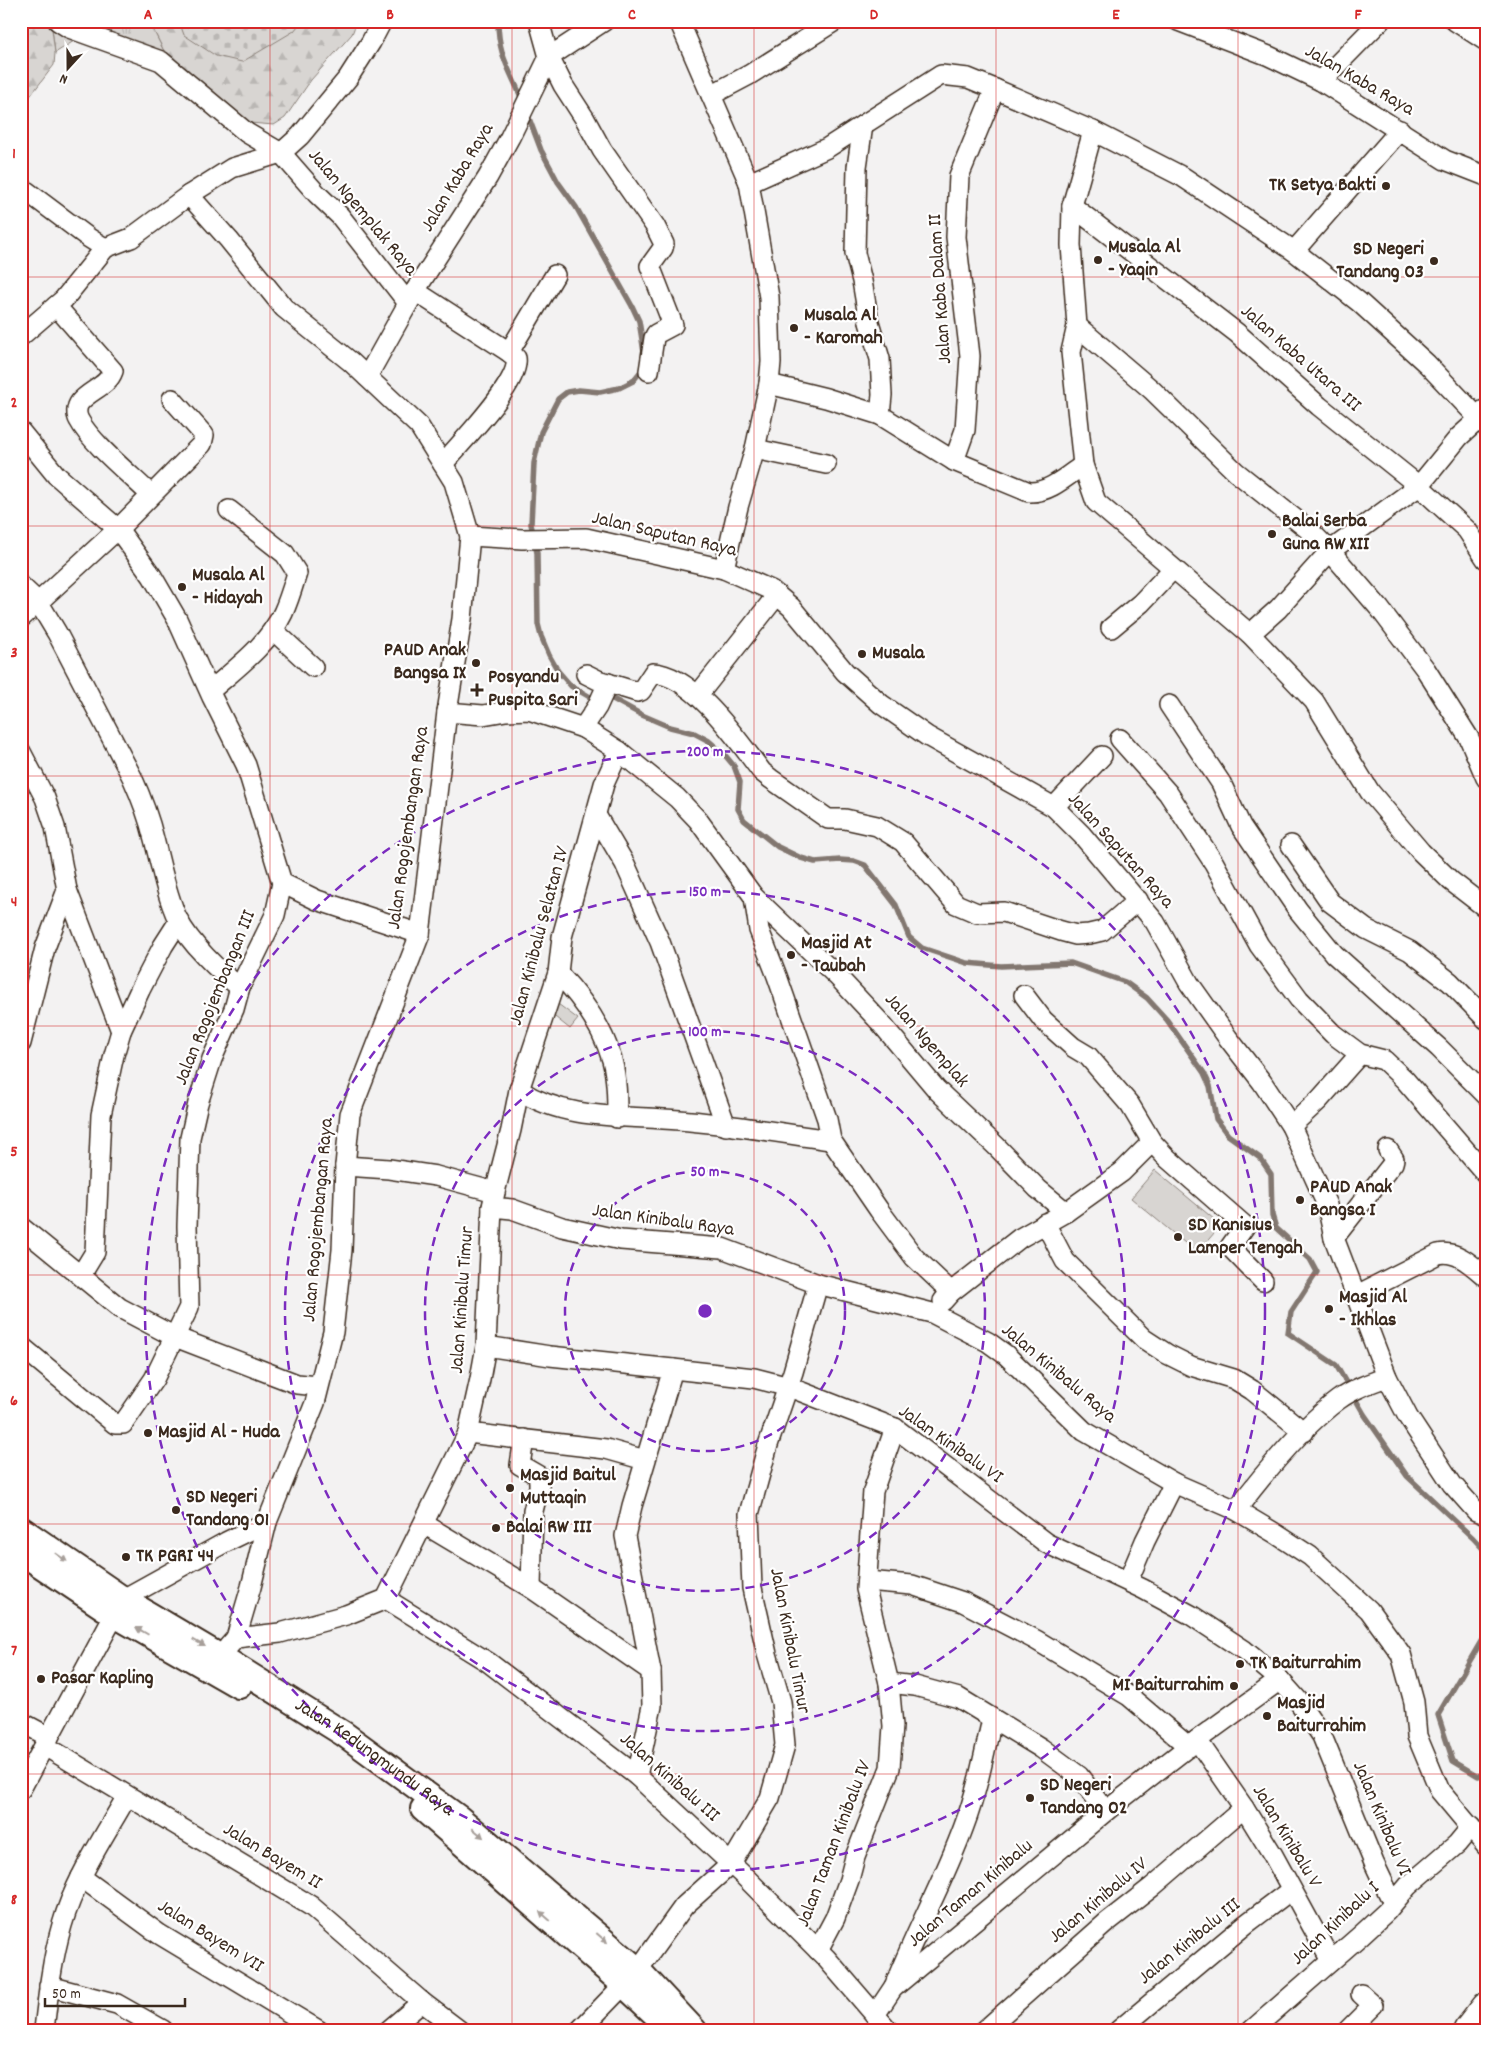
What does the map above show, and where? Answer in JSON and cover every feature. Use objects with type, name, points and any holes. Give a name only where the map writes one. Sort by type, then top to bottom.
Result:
[{"type":"highway","points":[[1468,2030],[1486,2007]]},
{"type":"main road","name":"Jalan Kedungmundu Raya","points":[[21,1529],[119,1607]]},
{"type":"main road","name":"Jalan Kedungmundu Raya","points":[[21,1552],[215,1663],[379,1776],[432,1816],[694,2030]]},
{"type":"main road","name":"Jalan Kedungmundu Raya","points":[[631,1977],[672,2030]]},
{"type":"street","name":"Jalan Ngemplak Raya","points":[[58,21],[69,28],[161,61],[247,133],[281,154],[340,216],[411,297],[509,352]]},
{"type":"street","points":[[21,336],[64,299],[105,248],[131,238],[189,195],[232,168],[281,154],[300,136],[348,78],[382,21]]},
{"type":"street","points":[[539,21],[549,57],[563,85],[602,150],[655,226],[664,244],[650,266],[673,325],[656,334],[648,371]]},
{"type":"street","points":[[549,57],[604,21]]},
{"type":"street","points":[[679,21],[750,183],[769,297],[771,362],[769,384],[755,449],[738,507],[724,569]]},
{"type":"street","points":[[711,95],[749,75],[835,21]]},
{"type":"street","name":"Jalan Kaba Raya","points":[[1178,21],[1268,56],[1321,81],[1445,160],[1486,176]]},
{"type":"street","points":[[1321,81],[1380,21]]},
{"type":"street","points":[[1455,21],[1486,41]]},
{"type":"street","name":"Jalan Kaba Raya","points":[[367,377],[411,297],[488,177],[529,100],[549,57]]},
{"type":"street","points":[[750,183],[827,148],[941,75],[968,78],[1093,131],[1183,177],[1294,251],[1359,302],[1428,364],[1483,417],[1459,437],[1419,486],[1330,551],[1278,609],[1250,634]]},
{"type":"street","name":"Jalan Kaba Dalam II","points":[[954,461],[965,430],[970,356],[956,237],[959,176],[995,89]]},
{"type":"street","points":[[863,125],[857,167],[855,253],[869,322],[880,359],[882,395],[880,415]]},
{"type":"street","points":[[1294,251],[1400,130]]},
{"type":"street","points":[[1093,131],[1072,206],[1071,245],[1077,326],[1071,352],[1083,465],[1096,502],[1250,634],[1314,701],[1370,792],[1421,852],[1451,881],[1486,908]]},
{"type":"street","points":[[21,187],[105,248]]},
{"type":"street","name":"Jalan Rogojembangan Raya","points":[[189,195],[229,240],[284,308],[367,377],[419,426],[454,482],[470,536],[462,619],[447,712],[420,934],[350,1114],[345,1166],[342,1250],[333,1332],[315,1403],[267,1522],[236,1638]]},
{"type":"street","name":"Jalan Kaba Utara III","points":[[1072,206],[1237,333],[1318,406],[1419,486],[1468,530],[1486,559]]},
{"type":"street","points":[[443,464],[496,403],[513,374],[517,363],[516,358],[509,352],[555,275]]},
{"type":"street","points":[[56,306],[113,371],[111,378],[80,403],[76,413],[79,420],[92,438],[151,495]]},
{"type":"street","points":[[1077,326],[1152,390],[1236,472],[1309,530],[1330,551],[1380,609],[1426,670],[1469,738],[1486,778]]},
{"type":"street","points":[[769,384],[826,398],[880,415],[954,461],[1028,492],[1039,492],[1055,484],[1083,465]]},
{"type":"street","points":[[21,618],[118,530],[198,450],[204,440],[204,435],[196,424],[172,400]]},
{"type":"street","points":[[21,432],[56,475],[118,530],[152,576],[172,612],[246,764],[282,883],[317,900],[420,934]]},
{"type":"street","points":[[755,449],[826,464]]},
{"type":"street","points":[[210,691],[264,642],[274,630],[288,603],[297,572],[285,554],[230,510]]},
{"type":"street","name":"Jalan Saputan Raya","points":[[470,536],[586,538],[724,569],[771,590],[791,606],[845,672],[881,704],[927,736],[1054,807],[1082,835],[1155,922],[1190,983],[1228,1038],[1262,1082],[1291,1126],[1327,1205],[1334,1238],[1387,1377],[1408,1417],[1452,1484],[1476,1510],[1486,1515]]},
{"type":"street","points":[[1111,628],[1141,603],[1173,569]]},
{"type":"street","points":[[21,586],[39,603],[57,633],[140,797],[154,836],[164,884],[179,921],[200,950],[224,976],[240,987]]},
{"type":"street","points":[[698,695],[777,595]]},
{"type":"street","points":[[274,630],[313,667]]},
{"type":"street","points":[[586,674],[637,692],[641,691],[653,673],[677,682],[698,695],[718,715],[762,772],[771,779],[828,819],[845,819],[876,826],[894,835],[903,842],[956,904],[977,913],[1004,912],[1061,931],[1090,934],[1102,931],[1138,900]]},
{"type":"street","points":[[583,728],[597,707],[608,683]]},
{"type":"street","points":[[1169,705],[1221,783],[1241,826],[1298,910],[1334,954],[1439,1048],[1486,1095]]},
{"type":"street","name":"Jalan Ngemplak","points":[[447,712],[483,715],[529,710],[583,728],[619,751],[677,798],[698,820],[754,897],[837,976],[879,1020],[937,1090],[1049,1199],[1066,1212]]},
{"type":"street","points":[[1120,739],[1168,793],[1214,863],[1259,945],[1299,999],[1334,1034],[1360,1054],[1384,1060],[1405,1080],[1486,1174]]},
{"type":"street","name":"Jalan Kinibalu Selatan IV","points":[[494,1200],[512,1130],[519,1090],[558,973],[562,937],[604,784],[619,751]]},
{"type":"street","points":[[21,752],[45,798],[55,828],[67,890],[121,1031]]},
{"type":"street","points":[[1054,807],[1102,756]]},
{"type":"street","points":[[596,815],[625,864],[660,942],[726,1126]]},
{"type":"street","points":[[1291,845],[1330,902],[1366,929],[1410,951],[1443,977],[1486,1019]]},
{"type":"street","name":"Jalan Rogojembangan III","points":[[21,1346],[111,1422],[123,1424],[154,1379],[189,1307],[187,1226],[190,1138],[198,1103],[212,1059],[234,1008],[240,987],[275,915],[282,883]]},
{"type":"street","points":[[21,1042],[45,948],[67,890]]},
{"type":"street","name":"Jalan Ngemplak","points":[[754,897],[759,930],[827,1119],[831,1140],[914,1257],[951,1292]]},
{"type":"street","points":[[81,1275],[95,1252],[101,1115],[114,1055],[121,1031],[162,946],[179,921]]},
{"type":"street","points":[[558,973],[573,989],[590,1013],[612,1060],[616,1082],[617,1118]]},
{"type":"street","points":[[1024,995],[1043,1020],[1073,1046],[1088,1056],[1130,1105],[1152,1142],[1167,1158],[1245,1226],[1230,1247],[1263,1282]]},
{"type":"street","points":[[1291,1126],[1319,1100],[1360,1054]]},
{"type":"street","points":[[519,1090],[533,1099],[571,1110],[617,1118],[678,1120],[831,1140]]},
{"type":"street","points":[[932,1313],[951,1292],[1020,1238],[1066,1212],[1122,1172],[1152,1142]]},
{"type":"street","points":[[1334,1238],[1393,1163],[1394,1159],[1388,1150]]},
{"type":"street","name":"Jalan Kinibalu Raya","points":[[345,1166],[389,1169],[436,1176],[512,1209],[562,1227],[621,1240],[722,1248],[818,1284],[932,1313],[988,1342],[1006,1355],[1084,1431],[1174,1483],[1236,1510],[1310,1556],[1356,1598],[1374,1618],[1401,1654],[1414,1702],[1417,1736],[1440,1792],[1486,1846]]},
{"type":"street","name":"Jalan Kinibalu Timur","points":[[386,1599],[468,1433],[486,1346],[494,1200]]},
{"type":"street","points":[[1045,1223],[1065,1262],[1144,1339],[1167,1354],[1191,1366],[1234,1379],[1252,1390],[1304,1432]]},
{"type":"street","points":[[21,1228],[120,1308],[175,1337],[297,1384],[318,1386]]},
{"type":"street","points":[[1355,1296],[1438,1254],[1445,1253],[1465,1259],[1486,1276]]},
{"type":"street","name":"Jalan Kinibalu Timur","points":[[580,2030],[631,1977],[684,1906],[731,1864],[770,1798],[785,1745],[781,1702],[767,1654],[752,1588],[749,1514],[768,1445],[789,1387],[818,1284]]},
{"type":"street","name":"Jalan Kinibalu VI","points":[[486,1346],[550,1356],[754,1378],[789,1387],[894,1428],[1046,1543],[1128,1581],[1191,1615],[1244,1650],[1280,1680],[1297,1699],[1322,1736],[1374,1863],[1393,1903]]},
{"type":"street","points":[[637,1776],[652,1706],[651,1670],[625,1536],[645,1460],[673,1369]]},
{"type":"street","points":[[1236,1510],[1251,1490],[1304,1432],[1339,1400],[1362,1386],[1387,1377]]},
{"type":"street","name":"Jalan Taman Kinibalu IV","points":[[818,1950],[835,1918],[855,1857],[890,1768],[893,1726],[888,1683],[866,1589],[873,1491],[894,1428]]},
{"type":"street","points":[[468,1433],[606,1449],[645,1460]]},
{"type":"street","points":[[524,1439],[520,1465],[539,1476],[539,1487],[533,1511],[531,1588]]},
{"type":"street","points":[[1128,1581],[1145,1541],[1174,1483]]},
{"type":"street","points":[[21,1789],[119,1607],[226,1542],[267,1522]]},
{"type":"street","points":[[424,1524],[531,1588],[651,1670]]},
{"type":"street","name":"Jalan Kinibalu V","points":[[867,1581],[912,1585],[963,1602],[1036,1640],[1129,1696],[1193,1744],[1244,1808],[1273,1855],[1331,1961]]},
{"type":"street","points":[[215,1663],[236,1638],[280,1633],[346,1615],[386,1599]]},
{"type":"street","name":"Jalan Kinibalu III","points":[[386,1599],[488,1662],[637,1776],[731,1864],[818,1950],[888,2030]]},
{"type":"street","name":"Jalan Taman Kinibalu","points":[[875,2015],[893,1988],[1106,1811],[1280,1680]]},
{"type":"street","points":[[888,1683],[915,1686],[958,1698],[1041,1748],[1079,1776],[1106,1811]]},
{"type":"street","points":[[893,1988],[908,1950],[938,1891],[965,1826],[980,1774],[992,1719]]},
{"type":"street","name":"Jalan Bayem II","points":[[21,1722],[126,1796],[312,1906],[422,2002],[459,2030]]},
{"type":"street","points":[[44,2030],[62,1924],[81,1877],[126,1796]]},
{"type":"street","name":"Jalan Kinibalu IV","points":[[985,2030],[1106,1923],[1152,1887],[1244,1808]]},
{"type":"street","name":"Jalan Kinibalu I","points":[[1252,2030],[1331,1961],[1393,1903],[1408,1886],[1457,1844],[1470,1827]]},
{"type":"street","name":"Jalan Bayem VII","points":[[81,1877],[159,1934],[318,2030]]},
{"type":"street","name":"Jalan Kinibalu III","points":[[1118,2030],[1246,1924],[1291,1890]]},
{"type":"street","points":[[908,1950],[923,1964]]},
{"type":"street","points":[[50,1986],[117,2004],[143,2024],[163,2030]]},
{"type":"street","points":[[1348,2030],[1373,2005],[1361,1994]]},
{"type":"street","points":[[389,2030],[422,2002]]},
{"type":"green space","points":[[21,21],[51,21],[55,53],[54,65],[24,104],[21,104]]},
{"type":"green space","points":[[51,21],[149,21],[165,53],[93,29],[55,53]]},
{"type":"green space","points":[[149,21],[179,21],[185,35],[293,31],[302,21],[357,21],[352,34],[311,80],[285,118],[274,125],[250,123],[226,108],[165,53]]},
{"type":"green space","points":[[179,21],[302,21],[294,31],[242,62],[216,56],[184,35]]},
{"type":"green space","points":[[558,1004],[578,1019],[570,1029],[550,1013]]},
{"type":"green space","points":[[1155,1170],[1221,1225],[1197,1253],[1131,1198]]},
{"type":"waterway","points":[[498,21],[503,54],[523,102]]},
{"type":"waterway","points":[[527,113],[541,150],[558,182],[576,207],[632,306],[639,321],[644,352]]},
{"type":"waterway","points":[[642,366],[641,371],[633,381],[619,388],[600,392],[579,390],[567,392],[558,399],[541,432],[534,463],[531,524],[537,553],[538,624],[549,655],[558,671],[571,686],[590,697],[599,700],[611,698],[642,715],[670,727],[694,733],[709,741],[734,766],[740,782],[738,809],[744,820],[778,847],[801,858],[815,862],[854,861],[865,865],[896,905],[909,937],[922,948],[967,963],[1001,966],[1071,963],[1125,982],[1147,998],[1167,1020],[1204,1073],[1210,1086],[1216,1119],[1228,1135],[1260,1158],[1271,1174],[1272,1215],[1276,1228],[1310,1259],[1317,1272],[1291,1312],[1288,1333],[1336,1365],[1364,1414],[1407,1476],[1486,1552]]},
{"type":"waterway","points":[[1486,1633],[1438,1715],[1453,1761],[1478,1776],[1486,1774]]},
{"type":"place","name":"TK Setya Bakti","points":[[1386,186]]},
{"type":"place","name":"Musala Al - Yaqin","points":[[1098,260]]},
{"type":"place","name":"SD Negeri Tandang 03","points":[[1434,261]]},
{"type":"place","name":"Musala Al - Karomah","points":[[794,328]]},
{"type":"place","name":"Balai Serba Guna RW XII","points":[[1272,534]]},
{"type":"place","name":"Musala Al - Hidayah","points":[[182,587]]},
{"type":"place","name":"Musala","points":[[862,654]]},
{"type":"place","name":"PAUD Anak Bangsa IX","points":[[476,663]]},
{"type":"place","name":"Posyandu Puspita Sari","points":[[477,690]]},
{"type":"place","name":"Masjid At - Taubah","points":[[791,955]]},
{"type":"place","name":"PAUD Anak Bangsa I","points":[[1300,1200]]},
{"type":"place","name":"SD Kanisius Lamper Tengah","points":[[1178,1237]]},
{"type":"place","name":"Masjid Al - Ikhlas","points":[[1329,1309]]},
{"type":"place","name":"Masjid Al - Huda","points":[[148,1433]]},
{"type":"place","name":"Masjid Baitul Muttaqin","points":[[510,1488]]},
{"type":"place","name":"SD Negeri Tandang 01","points":[[176,1510]]},
{"type":"place","name":"Balai RW III","points":[[496,1528]]},
{"type":"place","name":"TK PGRI 44","points":[[126,1557]]},
{"type":"place","name":"TK Baiturrahim","points":[[1240,1664]]},
{"type":"place","name":"Pasar Kapling","points":[[41,1679]]},
{"type":"place","name":"MI Baiturrahim","points":[[1234,1686]]},
{"type":"place","name":"Masjid Baiturrahim","points":[[1267,1716]]},
{"type":"place","name":"SD Negeri Tandang 02","points":[[1030,1798]]}]
